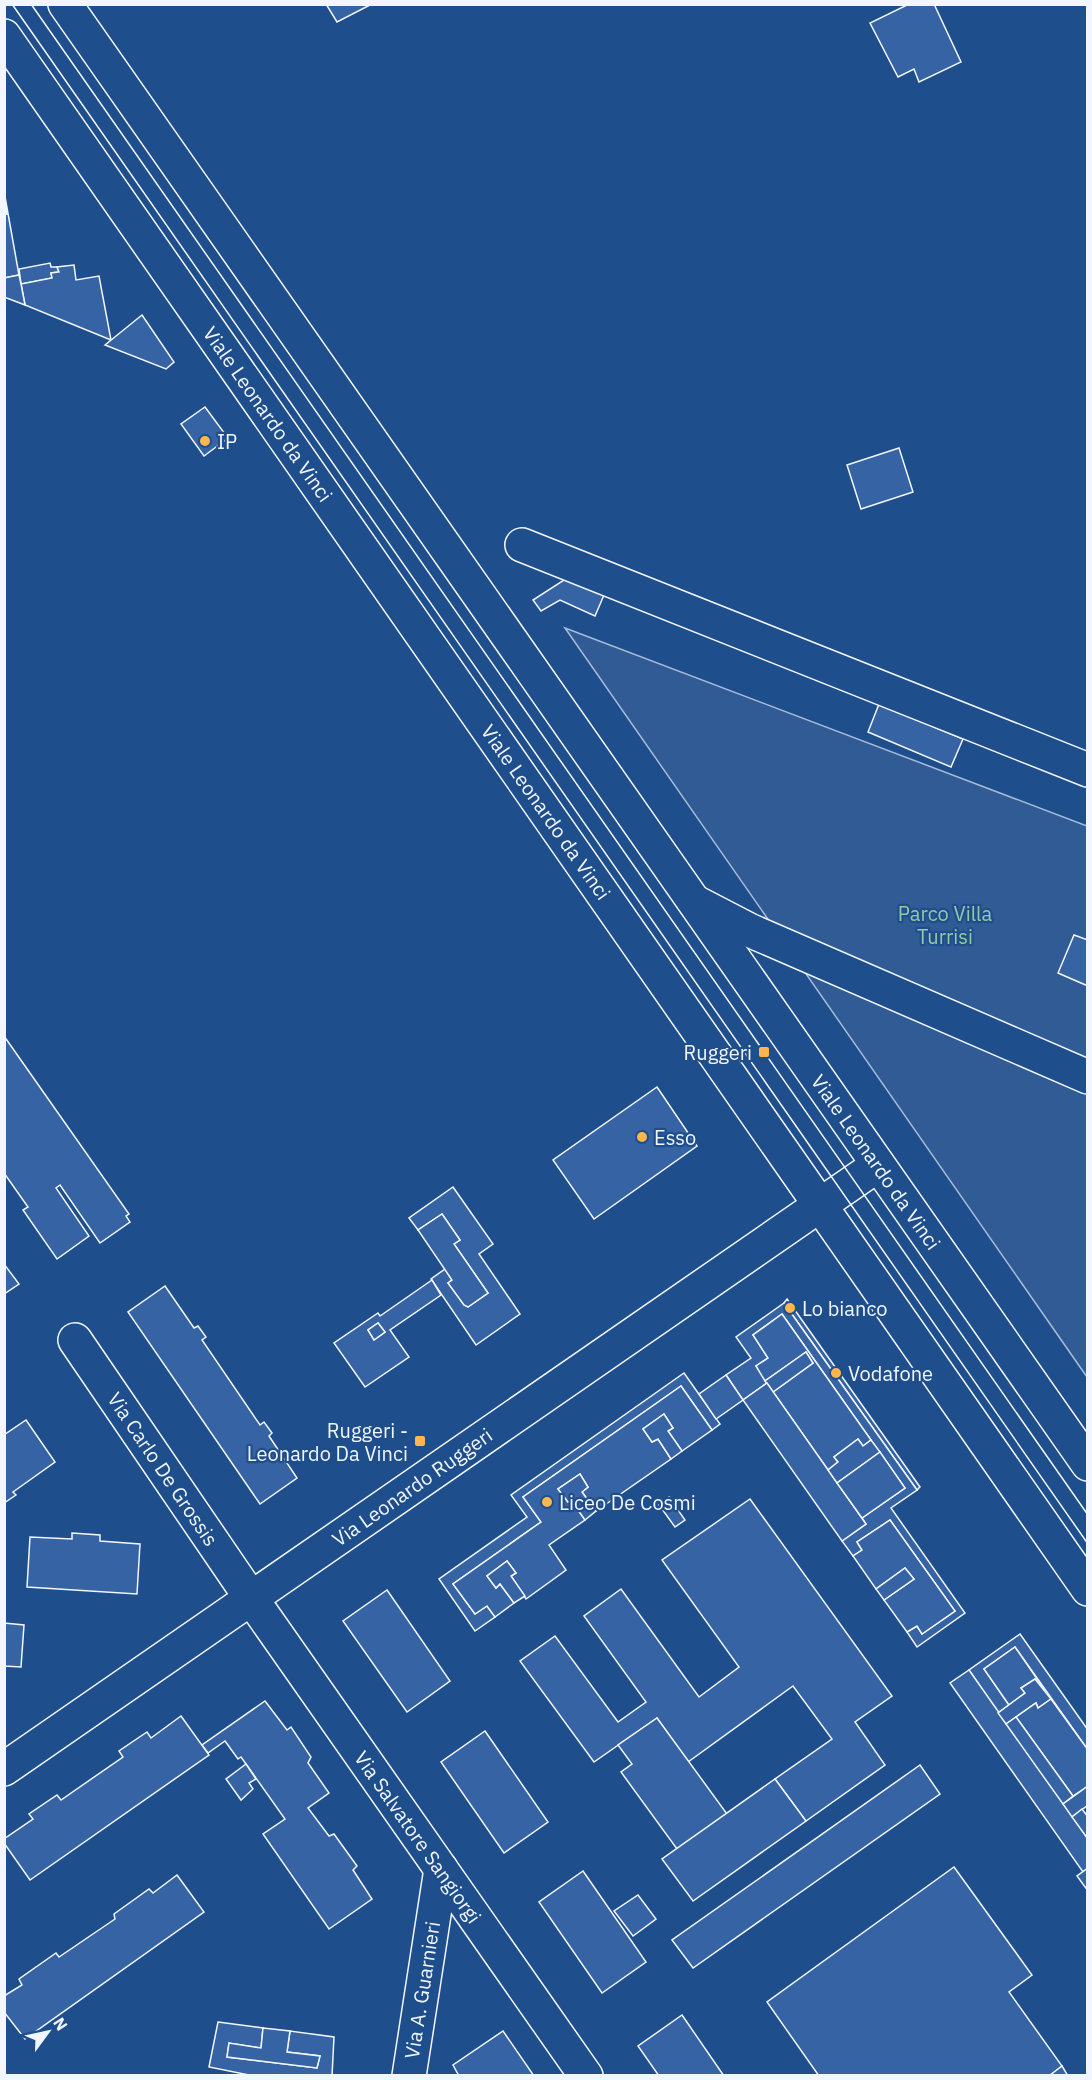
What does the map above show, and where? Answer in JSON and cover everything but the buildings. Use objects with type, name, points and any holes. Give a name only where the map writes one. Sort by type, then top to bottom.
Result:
[{"type":"street","name":"Viale Leonardo da Vinci","points":[[65,4],[1088,1464]]},
{"type":"street","name":"Viale Leonardo da Vinci","points":[[4,36],[1088,1589]]},
{"type":"street","points":[[522,545],[1088,770]]},
{"type":"street","points":[[692,900],[749,930],[1088,1077]]},
{"type":"street","name":"Via Leonardo Ruggeri","points":[[4,1769],[878,1165]]},
{"type":"street","name":"Via Carlo De Grossis","points":[[75,1340],[251,1598]]},
{"type":"street","name":"Via Salvatore Sangiorgi","points":[[251,1598],[586,2076]]},
{"type":"street","name":"Via A. Guarnieri","points":[[409,2076],[441,1869]]},
{"type":"shaded area","name":"Parco Villa Turrisi","points":[[565,628],[1087,826],[1087,1377]]},
{"type":"tram line","points":[[12,4],[1088,1544]]},
{"type":"tram line","points":[[31,4],[1088,1515]]},
{"type":"place","name":"IP","points":[[205,441]]},
{"type":"place","name":"Ruggeri","points":[[764,1052]]},
{"type":"place","name":"Esso","points":[[642,1137]]},
{"type":"place","name":"Lo bianco","points":[[790,1308]]},
{"type":"place","name":"Vodafone","points":[[836,1373]]},
{"type":"place","name":"Ruggeri - Leonardo Da Vinci","points":[[420,1441]]},
{"type":"place","name":"Liceo De Cosmi","points":[[547,1502]]}]
